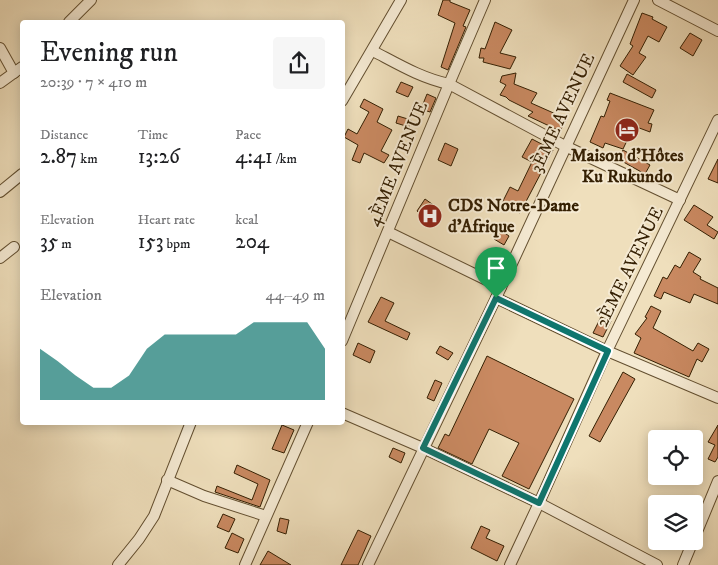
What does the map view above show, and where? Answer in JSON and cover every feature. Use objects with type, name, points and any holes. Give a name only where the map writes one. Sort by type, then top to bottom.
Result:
[{"type":"street","points":[[71,20],[91,0]]},
{"type":"street","points":[[345,97],[401,0]]},
{"type":"street","name":"4ÈME AVENUE","points":[[345,334],[485,0]]},
{"type":"street","name":"3ÈME AVENUE","points":[[368,565],[496,298],[634,0]]},
{"type":"street","points":[[658,0],[718,31]]},
{"type":"street","points":[[0,48],[20,70],[0,83]]},
{"type":"street","points":[[373,51],[413,72],[449,84],[565,146],[680,200]]},
{"type":"street","name":"2ÈME AVENUE","points":[[510,565],[608,351],[718,120]]},
{"type":"street","points":[[0,192],[20,176]]},
{"type":"street","points":[[388,232],[501,287]]},
{"type":"street","points":[[0,258],[14,247]]},
{"type":"street","points":[[496,298],[608,351],[718,398]]},
{"type":"street","points":[[345,414],[423,448],[539,503],[657,565]]},
{"type":"street","points":[[118,565],[140,539],[154,516],[190,425]]},
{"type":"street","points":[[244,565],[307,425]]},
{"type":"street","points":[[167,480],[204,496],[266,516]]},
{"type":"street","points":[[703,516],[718,481]]},
{"type":"street","points":[[682,565],[689,550]]},
{"type":"building","points":[[443,0],[450,0],[450,2],[470,10],[463,26],[466,27],[448,70],[441,67],[455,23],[438,15]]},
{"type":"building","points":[[642,13],[653,17],[652,19],[667,27],[659,42],[648,36],[639,53],[646,57],[633,75],[620,66],[633,46],[630,44]]},
{"type":"building","points":[[495,22],[512,30],[500,53],[516,57],[510,69],[483,62],[484,58],[479,58],[481,48],[485,49]]},
{"type":"building","points":[[690,33],[702,40],[693,56],[680,48]]},
{"type":"building","points":[[516,73],[514,84],[537,93],[531,103],[567,119],[560,131],[528,116],[533,112],[500,95],[506,85],[500,82],[502,76]]},
{"type":"building","points":[[627,74],[656,90],[652,98],[623,82]]},
{"type":"building","points":[[401,82],[413,87],[408,97],[396,92]]},
{"type":"building","points":[[610,93],[654,110],[648,123],[652,124],[650,132],[634,126],[623,149],[605,143],[603,148],[590,142],[601,116],[604,117],[610,101],[607,100]]},
{"type":"building","points":[[427,94],[436,98],[430,112],[421,109]]},
{"type":"building","points":[[364,99],[383,109],[377,122],[392,130],[381,151],[389,155],[384,163],[364,153],[360,163],[352,160],[358,145],[345,138],[345,135],[348,129],[357,134],[369,112],[360,107]]},
{"type":"building","points":[[398,116],[411,120],[409,127],[396,123]]},
{"type":"building","points":[[532,139],[553,150],[520,213],[502,203],[510,187],[518,191],[532,162],[522,157]]},
{"type":"building","points":[[445,143],[458,149],[451,166],[438,160]]},
{"type":"building","points":[[623,150],[650,165],[645,174],[618,159]]},
{"type":"building","points":[[718,159],[718,183],[708,179]]},
{"type":"building","points":[[425,199],[439,209],[430,221],[417,211]]},
{"type":"building","points":[[694,205],[713,217],[707,225],[718,232],[714,239],[684,220]]},
{"type":"building","points":[[500,230],[509,236],[504,245],[494,239]]},
{"type":"building","points":[[689,252],[701,259],[693,272],[701,277],[700,279],[718,288],[718,304],[694,294],[690,303],[664,292],[661,299],[654,296],[663,277],[667,279],[675,265],[680,268]]},
{"type":"building","points":[[381,297],[394,303],[385,321],[410,333],[407,340],[368,322]]},
{"type":"building","points":[[651,306],[661,311],[653,328],[693,351],[698,343],[709,349],[702,362],[697,359],[689,377],[634,353],[641,338],[635,334],[647,318],[645,317]]},
{"type":"building","points":[[601,317],[611,321],[603,337],[593,333]]},
{"type":"building","points":[[358,343],[375,351],[370,363],[353,355]]},
{"type":"building","points":[[440,346],[453,353],[448,360],[436,353]]},
{"type":"building","points":[[487,356],[574,399],[529,489],[502,476],[519,443],[489,429],[472,464],[438,448],[445,434],[449,436]]},
{"type":"building","points":[[623,372],[635,379],[600,442],[589,436]]},
{"type":"building","points":[[435,380],[442,383],[434,401],[427,398]]},
{"type":"building","points":[[282,425],[294,430],[284,453],[272,449]]},
{"type":"building","points":[[718,425],[718,457],[715,462],[708,459],[715,445],[708,442]]},
{"type":"building","points":[[393,448],[405,453],[401,463],[389,457]]},
{"type":"building","points":[[237,465],[270,480],[260,507],[215,492],[217,486],[252,500],[258,484],[234,473]]},
{"type":"building","points":[[223,514],[235,519],[229,532],[217,527]]},
{"type":"building","points":[[280,518],[289,520],[286,534],[277,531]]},
{"type":"building","points":[[481,526],[490,530],[486,538],[504,546],[497,561],[471,548]]},
{"type":"building","points":[[358,530],[371,536],[358,565],[341,565]]},
{"type":"building","points":[[232,533],[244,539],[238,553],[225,548]]},
{"type":"building","points":[[268,551],[291,565],[260,565]]},
{"type":"place","name":"Maison d'Hôtes Ku Rukundo","points":[[627,130]]},
{"type":"place","name":"CDS Notre-Dame d'Afrique","points":[[430,216]]},
{"type":"route","points":[[496,298],[608,351],[539,503],[423,448],[496,298]]}]
